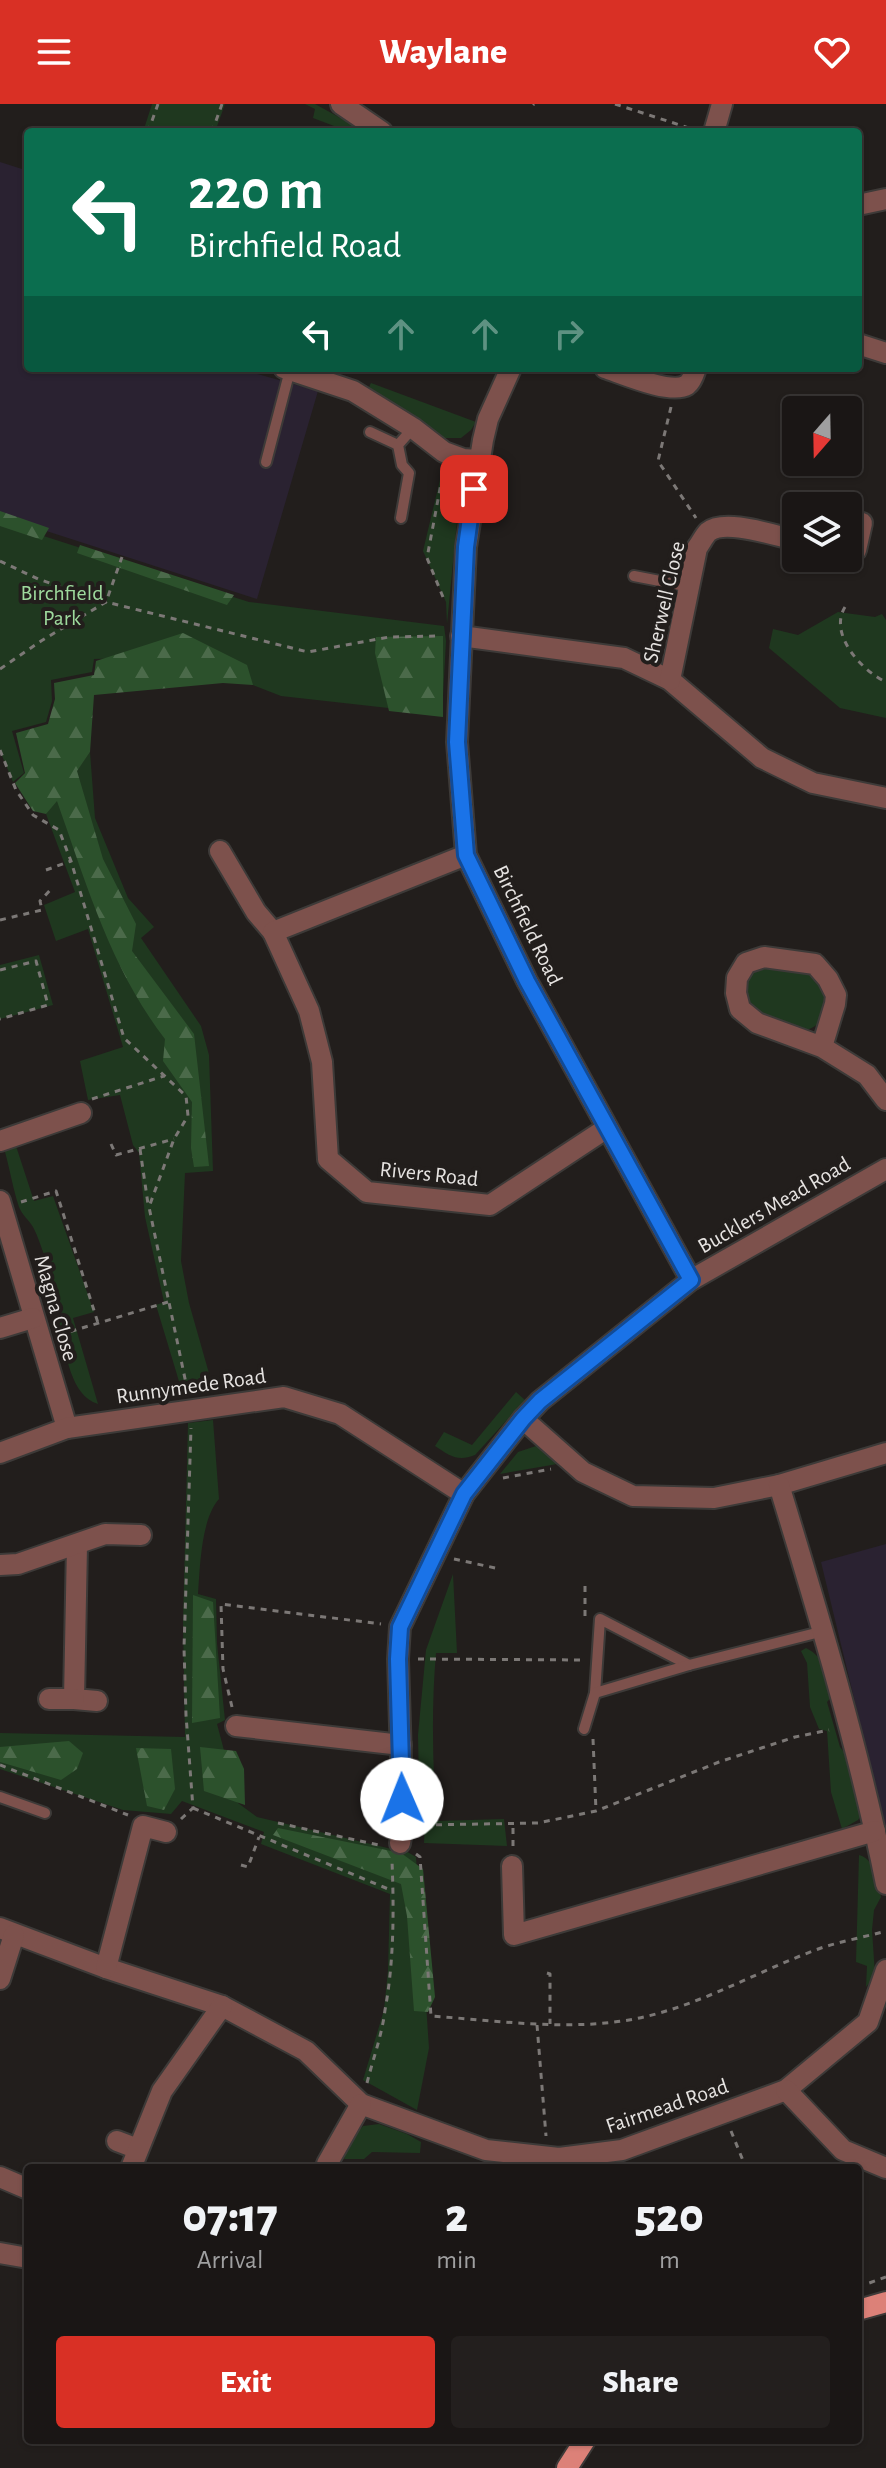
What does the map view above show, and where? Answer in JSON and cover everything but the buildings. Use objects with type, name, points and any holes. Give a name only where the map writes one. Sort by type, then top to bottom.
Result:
[{"type":"main road","points":[[862,2309],[886,2302]]},
{"type":"main road","points":[[567,2468],[582,2444]]},
{"type":"street","points":[[342,104],[376,128]]},
{"type":"street","points":[[715,128],[722,104]]},
{"type":"street","points":[[862,204],[886,199]]},
{"type":"street","points":[[862,345],[886,353]]},
{"type":"street","points":[[296,372],[353,391],[413,428],[444,452],[463,459],[478,460]]},
{"type":"street","name":"Birchfield Road","points":[[509,372],[488,419],[478,460],[466,547],[457,742],[466,855],[527,981],[691,1280]]},
{"type":"street","points":[[616,372],[651,384],[676,388],[687,385],[695,372]]},
{"type":"street","name":"Sherwell Close","points":[[670,680],[697,548],[706,533],[718,526],[782,537]]},
{"type":"street","points":[[461,636],[624,658],[670,680],[762,758],[813,783],[886,798]]},
{"type":"street","name":"Rivers Road","points":[[220,851],[256,912],[273,932],[309,1011],[322,1062],[328,1159],[367,1192],[490,1205],[607,1128]]},
{"type":"street","points":[[273,932],[466,855]]},
{"type":"street","points":[[822,1047],[836,995],[815,964],[764,957],[746,963],[737,978],[736,993],[740,1009],[757,1023],[822,1047],[867,1075],[886,1100]]},
{"type":"street","points":[[0,1141],[81,1113]]},
{"type":"street","name":"Bucklers Mead Road","points":[[398,1839],[400,1627],[468,1489],[540,1401],[691,1280],[886,1169]]},
{"type":"street","name":"Magna Close","points":[[1,1205],[67,1428]]},
{"type":"street","points":[[0,1328],[33,1318]]},
{"type":"street","name":"Runnymede Road","points":[[0,1453],[67,1428],[284,1397],[340,1414],[468,1489]]},
{"type":"street","points":[[523,1419],[583,1472],[633,1496],[714,1498],[779,1485],[886,1453]]},
{"type":"street","points":[[779,1485],[824,1631],[886,1884]]},
{"type":"street","points":[[0,1565],[18,1564],[105,1534],[141,1535]]},
{"type":"street","points":[[74,1699],[77,1545]]},
{"type":"street","points":[[49,1699],[97,1701]]},
{"type":"street","points":[[236,1726],[401,1745]]},
{"type":"street","points":[[106,1968],[143,1826],[166,1832]]},
{"type":"street","points":[[512,1866],[514,1935],[875,1831]]},
{"type":"street","points":[[0,1979],[7,1932],[222,2006],[306,2051],[361,2104],[327,2164]]},
{"type":"street","name":"Fairmead Road","points":[[361,2104],[486,2150],[559,2158],[625,2159],[724,2113],[786,2090],[868,2022],[886,1970]]},
{"type":"street","points":[[117,2141],[135,2158],[162,2091],[222,2006]]},
{"type":"street","points":[[786,2090],[843,2150],[886,2168]]},
{"type":"street","points":[[0,2177],[24,2187]]},
{"type":"street","points":[[0,2253],[24,2257]]},
{"type":"lane","points":[[266,462],[286,372]]},
{"type":"lane","points":[[398,445],[413,428]]},
{"type":"lane","points":[[370,432],[398,445]]},
{"type":"lane","points":[[398,445],[402,465],[409,473],[401,518]]},
{"type":"lane","points":[[634,576],[691,587]]},
{"type":"lane","points":[[584,1729],[595,1693],[600,1619],[689,1665]]},
{"type":"lane","points":[[595,1693],[689,1665],[824,1631]]},
{"type":"lane","points":[[0,1797],[45,1813]]},
{"type":"path","points":[[149,128],[158,104]]},
{"type":"path","points":[[213,128],[222,104]]},
{"type":"path","points":[[615,104],[690,128]]},
{"type":"path","points":[[676,388],[658,461],[706,533]]},
{"type":"path","points":[[444,468],[427,558],[446,606]]},
{"type":"path","points":[[0,669],[106,602],[122,557]]},
{"type":"path","points":[[0,561],[38,579],[106,602],[308,652],[389,637],[461,636]]},
{"type":"path","points":[[845,607],[841,613],[841,630],[854,656],[877,678],[886,682]]},
{"type":"path","points":[[0,750],[16,790],[33,815],[59,830],[124,1038],[186,1096],[188,1116],[174,1139],[149,1207]]},
{"type":"path","points":[[46,870],[71,861]]},
{"type":"path","points":[[0,920],[42,910],[40,901],[53,887]]},
{"type":"path","points":[[0,970],[36,961],[48,1005],[0,1019]]},
{"type":"path","points":[[81,1113],[78,1103],[164,1076]]},
{"type":"path","points":[[111,1144],[116,1155],[174,1139]]},
{"type":"path","points":[[140,1149],[149,1207],[192,1410],[184,1648],[193,1808]]},
{"type":"path","points":[[1,1205],[56,1191],[98,1323]]},
{"type":"path","points":[[40,1340],[168,1302]]},
{"type":"path","points":[[468,1489],[574,1465]]},
{"type":"path","points":[[435,1554],[500,1569]]},
{"type":"path","points":[[236,1726],[223,1669],[221,1604],[400,1627]]},
{"type":"path","points":[[398,1659],[598,1660]]},
{"type":"path","points":[[278,1823],[398,1839],[538,1823],[596,1811],[719,1762],[795,1737],[848,1727]]},
{"type":"path","points":[[584,1729],[593,1738],[596,1811]]},
{"type":"path","points":[[0,1765],[136,1819],[143,1826]]},
{"type":"path","points":[[166,1832],[193,1808]]},
{"type":"path","points":[[193,1808],[393,1892]]},
{"type":"path","points":[[512,1866],[513,1824]]},
{"type":"path","points":[[241,1865],[248,1867],[259,1836]]},
{"type":"path","points":[[361,2104],[385,2013],[391,1966],[398,1839]]},
{"type":"path","points":[[398,1839],[420,1857],[431,2016],[537,2025],[609,2023],[655,2014],[712,1995],[823,1948],[886,1931]]},
{"type":"path","points":[[547,1973],[550,1974],[550,2024]]},
{"type":"path","points":[[537,2025],[547,2157]]},
{"type":"path","points":[[724,2113],[744,2164]]},
{"type":"path","points":[[862,2286],[886,2277]]},
{"type":"shaded area","points":[[0,162],[24,169],[24,372],[250,372],[318,391],[257,599],[0,516]]},
{"type":"shaded area","points":[[886,1544],[886,1830],[821,1562]]},
{"type":"green space","points":[[152,104],[225,104],[216,128],[144,128]]},
{"type":"green space","points":[[305,104],[315,104],[359,128],[339,128],[313,118],[315,109]]},
{"type":"green space","points":[[371,383],[476,422],[461,438],[443,438],[369,387]]},
{"type":"green space","points":[[444,463],[451,468],[460,490],[447,624],[446,602],[423,551]]},
{"type":"green space","points":[[0,511],[49,528],[42,540],[0,526]]},
{"type":"green space","name":"Birchfield Park","points":[[0,522],[249,602],[444,626],[442,714],[281,696],[225,674],[130,658],[94,659],[92,672],[51,680],[52,701],[46,722],[12,731],[24,773],[13,782],[0,751]]},
{"type":"green space","points":[[80,545],[234,595],[227,605],[77,553]]},
{"type":"green space","points":[[838,612],[875,617],[882,614],[886,620],[886,718],[840,708],[769,648],[773,629],[798,635]]},
{"type":"green space","points":[[183,633],[247,665],[253,685],[223,683],[94,695],[90,752],[77,771],[103,859],[136,924],[132,951],[194,1034],[209,1166],[194,1167],[191,1148],[192,1102],[163,1061],[165,1039],[129,984],[115,955],[57,801],[46,814],[33,811],[15,783],[25,773],[16,733],[48,724],[55,699],[54,683],[94,675],[96,661]]},
{"type":"green space","points":[[443,636],[443,717],[389,711],[375,653],[376,637]]},
{"type":"green space","points":[[90,752],[95,818],[128,898],[154,927],[141,938],[201,1026],[209,1055],[213,1171],[185,1173],[181,1261],[189,1303],[212,1384],[181,1388],[156,1305],[164,1302],[145,1217],[139,1153],[133,1145],[120,1095],[88,1100],[80,1061],[123,1047],[88,929],[56,941],[44,905],[75,892],[46,814]]},
{"type":"green space","points":[[39,955],[53,1005],[0,1019],[0,965]]},
{"type":"green space","points":[[759,967],[802,970],[826,983],[828,1007],[819,1023],[804,1031],[747,1008],[743,979]]},
{"type":"green space","points":[[16,1146],[34,1201],[53,1196],[94,1312],[73,1318],[98,1404],[81,1392],[71,1372],[46,1262],[37,1235],[19,1207],[13,1186],[5,1152],[7,1148]]},
{"type":"green space","points":[[516,1392],[525,1400],[475,1455],[454,1457],[435,1446],[444,1432],[472,1445]]},
{"type":"green space","points":[[213,1420],[219,1499],[208,1518],[205,1531],[198,1594],[216,1599],[225,1720],[217,1724],[238,1803],[257,1817],[396,1850],[399,1847],[416,1857],[429,2048],[417,2110],[363,2080],[384,2010],[390,1894],[261,1844],[264,1832],[182,1801],[171,1814],[123,1810],[0,1769],[0,1733],[185,1737],[183,1622],[188,1423]]},
{"type":"green space","points":[[536,1446],[547,1450],[563,1463],[500,1474],[518,1452]]},
{"type":"green space","points":[[453,1574],[457,1653],[436,1653],[434,1674],[436,1821],[504,1819],[507,1846],[424,1843],[426,1795],[419,1783],[418,1735],[426,1650]]},
{"type":"green space","points":[[193,1595],[213,1602],[220,1718],[192,1723]]},
{"type":"green space","points":[[806,1648],[818,1657],[828,1674],[833,1695],[827,1702],[840,1747],[852,1762],[866,1808],[858,1820],[842,1829],[831,1792],[827,1731],[819,1729],[810,1707],[807,1663],[801,1651]]},
{"type":"green space","points":[[69,1741],[83,1753],[77,1769],[61,1780],[0,1762],[0,1747]]},
{"type":"green space","points":[[200,1747],[236,1751],[244,1769],[245,1805],[204,1791]]},
{"type":"green space","points":[[136,1748],[171,1749],[175,1789],[164,1810],[147,1806]]},
{"type":"green space","points":[[278,1828],[401,1853],[423,1869],[435,1997],[428,2012],[414,2011],[407,1916],[401,1884],[273,1835]]},
{"type":"green space","points":[[859,1855],[872,1866],[881,1897],[874,1910],[872,1930],[875,1975],[866,1987],[867,1966],[856,1962]]},
{"type":"green space","points":[[379,2124],[421,2142],[420,2153],[372,2152],[364,2159],[344,2159],[350,2142],[363,2126]]},
{"type":"route","points":[[402,1799],[400,1627],[464,1494],[540,1401],[691,1280],[527,981],[466,855],[457,742],[466,547],[474,489]]}]
